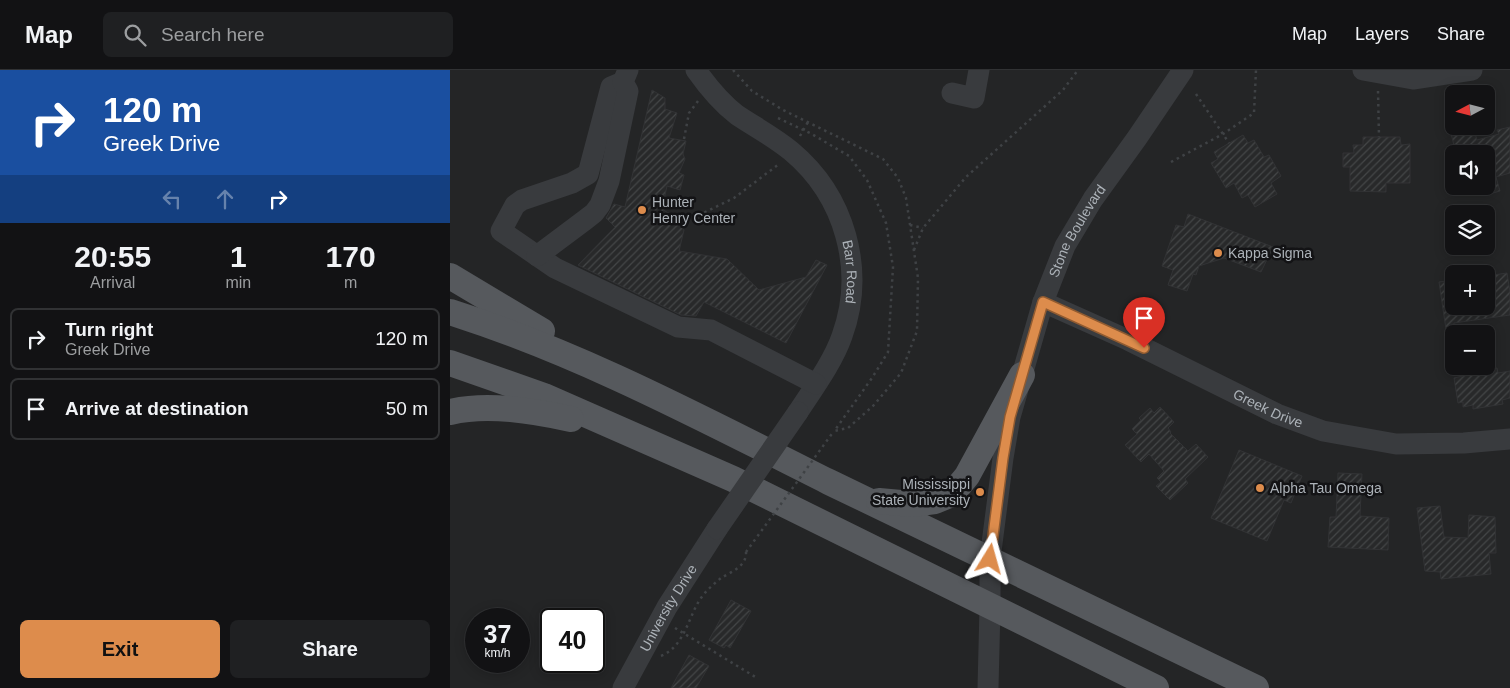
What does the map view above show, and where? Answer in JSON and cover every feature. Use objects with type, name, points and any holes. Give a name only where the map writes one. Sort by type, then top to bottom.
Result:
[{"type":"main road","points":[[450,276],[514,316],[642,389]]},
{"type":"main road","points":[[450,312],[539,344],[642,389],[866,500],[1256,688]]},
{"type":"main road","points":[[450,363],[544,396],[733,479],[1156,688]]},
{"type":"main road","points":[[866,500],[912,504],[936,501],[952,494],[967,476],[1022,375]]},
{"type":"main road","points":[[450,412],[482,408],[535,412],[582,422],[666,449]]},
{"type":"street","name":"Barr Road","points":[[696,70],[725,105],[791,151],[810,169],[826,191],[846,234],[852,270],[851,301],[839,345],[798,412],[717,529]]},
{"type":"street","points":[[952,92],[974,98],[979,70]]},
{"type":"street","name":"Stone Boulevard","points":[[988,688],[990,559],[1003,458],[1010,417],[1043,302],[1065,246],[1088,207],[1183,70]]},
{"type":"street","points":[[1373,72],[1413,79],[1472,70]]},
{"type":"street","points":[[536,256],[594,213],[600,206],[609,181],[628,91],[625,76],[611,87],[588,174],[572,183],[522,200],[515,206],[501,231],[536,256],[555,268],[678,328],[711,330],[816,384]]},
{"type":"street","points":[[588,174],[609,181]]},
{"type":"street","name":"Greek Drive","points":[[1043,302],[1128,340],[1277,414],[1323,431],[1396,444],[1464,443],[1510,439]]},
{"type":"street","name":"University Drive","points":[[623,688],[667,607],[717,529]]},
{"type":"path","points":[[641,654],[650,658],[657,657],[674,648],[684,633],[701,598],[709,588],[742,564],[747,557],[746,552],[834,431],[848,428],[873,406],[901,373],[916,330],[918,278],[906,198],[898,178],[883,159],[782,110],[752,91],[734,70]]},
{"type":"path","points":[[914,252],[923,228],[966,177],[1063,90],[1078,70]]},
{"type":"path","points":[[1172,162],[1223,134],[1254,112],[1256,70]]},
{"type":"path","points":[[1373,72],[1378,92],[1379,137]]},
{"type":"path","points":[[1196,94],[1229,143]]},
{"type":"path","points":[[681,224],[734,198],[777,167],[791,151],[808,122]]},
{"type":"path","points":[[910,225],[923,228]]},
{"type":"path","points":[[674,627],[757,678]]},
{"type":"shaded area","name":"Mississippi State University","points":[[450,70],[1510,70],[1510,688],[450,688]]},
{"type":"building","name":"Hunter Henry Center","points":[[652,90],[665,98],[665,109],[677,113],[669,138],[686,141],[683,154],[685,159],[679,173],[684,175],[680,190],[667,186],[662,209],[678,219],[684,230],[679,251],[727,259],[759,290],[806,277],[816,260],[827,265],[786,343],[704,302],[696,316],[681,315],[578,265],[615,227],[606,218],[614,204],[625,207]]},
{"type":"building","points":[[1510,127],[1510,173],[1496,177],[1500,191],[1495,192],[1495,145],[1454,145],[1451,135],[1476,135],[1477,140],[1499,134],[1497,130]]},
{"type":"building","points":[[1243,135],[1248,143],[1254,140],[1264,157],[1269,155],[1281,176],[1271,183],[1277,194],[1255,207],[1248,195],[1242,198],[1234,183],[1226,188],[1211,163],[1218,159],[1214,152]]},
{"type":"building","points":[[1363,137],[1400,137],[1401,145],[1410,144],[1410,183],[1386,183],[1386,192],[1350,191],[1350,167],[1343,167],[1343,153],[1354,153],[1353,145],[1363,145]]},
{"type":"building","name":"Kappa Sigma","points":[[1188,214],[1273,247],[1261,272],[1224,258],[1199,266],[1196,275],[1193,274],[1187,291],[1168,285],[1173,270],[1162,266],[1176,225],[1184,227]]},
{"type":"building","points":[[1507,273],[1510,292],[1510,315],[1445,325],[1439,282],[1445,281],[1445,315],[1495,315],[1495,275]]},
{"type":"building","points":[[1495,368],[1497,368],[1498,373],[1510,371],[1510,398],[1502,400],[1503,404],[1473,409],[1473,405],[1463,407],[1463,402],[1458,403],[1454,378],[1467,375],[1495,375]]},
{"type":"building","points":[[1160,407],[1174,422],[1168,428],[1170,433],[1188,451],[1196,444],[1208,457],[1185,479],[1188,483],[1170,500],[1156,486],[1161,482],[1157,478],[1164,471],[1149,454],[1141,462],[1125,445],[1137,434],[1132,429],[1141,420],[1139,418],[1150,408],[1154,413]]},
{"type":"building","name":"Alpha Tau Omega","points":[[1239,450],[1302,476],[1291,503],[1284,500],[1267,541],[1211,518]]},
{"type":"building","points":[[1338,473],[1362,474],[1360,516],[1389,518],[1388,550],[1328,547],[1330,517],[1336,517]]},
{"type":"building","points":[[1440,506],[1444,537],[1468,538],[1469,515],[1495,517],[1496,553],[1489,553],[1491,574],[1441,579],[1440,572],[1425,571],[1417,508]]},
{"type":"building","points":[[731,600],[751,611],[730,648],[726,645],[724,648],[709,640]]},
{"type":"building","points":[[689,655],[709,666],[696,688],[671,688]]},
{"type":"place","name":"Hunter Henry Center","points":[[642,210]]},
{"type":"place","name":"Kappa Sigma","points":[[1218,253]]},
{"type":"place","name":"Alpha Tau Omega","points":[[1260,488]]},
{"type":"place","name":"Mississippi State University","points":[[980,492]]},
{"type":"route","points":[[990,559],[1010,417],[1043,302],[1144,348]]}]
